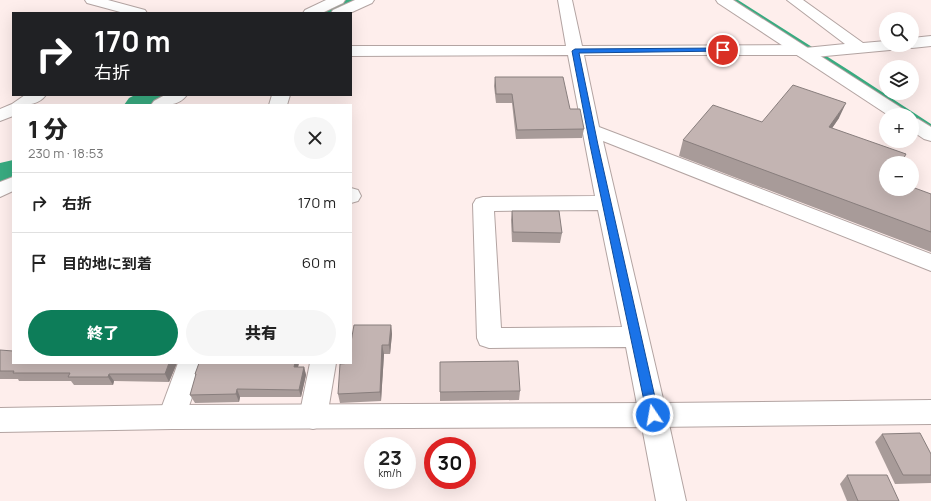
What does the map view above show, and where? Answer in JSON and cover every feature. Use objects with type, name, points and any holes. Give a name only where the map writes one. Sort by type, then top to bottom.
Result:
[{"type":"street","points":[[92,0],[136,12]]},
{"type":"street","points":[[312,12],[338,0]]},
{"type":"street","points":[[340,12],[367,0]]},
{"type":"street","points":[[565,0],[591,130],[671,501]]},
{"type":"street","points":[[723,0],[889,108]]},
{"type":"street","points":[[794,0],[860,48]]},
{"type":"street","points":[[919,42],[931,41]]},
{"type":"street","points":[[352,51],[803,52],[879,46]]},
{"type":"street","points":[[22,104],[35,96]]},
{"type":"street","points":[[162,104],[176,96]]},
{"type":"street","points":[[0,116],[12,110]]},
{"type":"street","points":[[919,127],[931,135]]},
{"type":"street","points":[[591,130],[931,263]]},
{"type":"street","points":[[0,190],[12,184]]},
{"type":"street","points":[[607,203],[484,204],[489,338],[636,337]]},
{"type":"street","points":[[172,417],[191,364]]},
{"type":"street","points":[[313,417],[323,364]]},
{"type":"street","points":[[0,420],[172,417],[931,412]]},
{"type":"building","points":[[495,77],[563,77],[570,109],[580,109],[584,129],[517,130],[512,94],[496,94]]},
{"type":"building","points":[[793,85],[846,103],[829,127],[879,145],[879,148],[889,148],[906,154],[905,156],[879,156],[879,196],[919,196],[919,190],[931,194],[931,232],[683,140],[713,105],[762,122]]},
{"type":"building","points":[[512,211],[559,211],[562,233],[513,232]]},
{"type":"building","points":[[354,325],[391,325],[389,345],[382,345],[380,392],[338,394],[340,364],[352,364],[352,336]]},
{"type":"building","points":[[0,350],[12,351],[12,364],[169,364],[165,374],[109,374],[108,377],[68,377],[70,373],[13,373],[14,371],[0,371]]},
{"type":"building","points":[[518,361],[520,391],[440,392],[440,362]]},
{"type":"building","points":[[199,364],[295,364],[294,367],[304,367],[299,390],[237,389],[236,394],[190,395]]},
{"type":"building","points":[[920,433],[931,454],[931,475],[903,475],[882,434]]},
{"type":"building","points":[[847,475],[887,475],[899,501],[858,501]]},
{"type":"waterway","points":[[327,12],[353,0]]},
{"type":"waterway","points":[[735,0],[931,127]]},
{"type":"waterway","points":[[142,104],[157,96]]},
{"type":"waterway","points":[[0,178],[12,172]]},
{"type":"route","points":[[653,415],[575,51],[723,50]]}]
